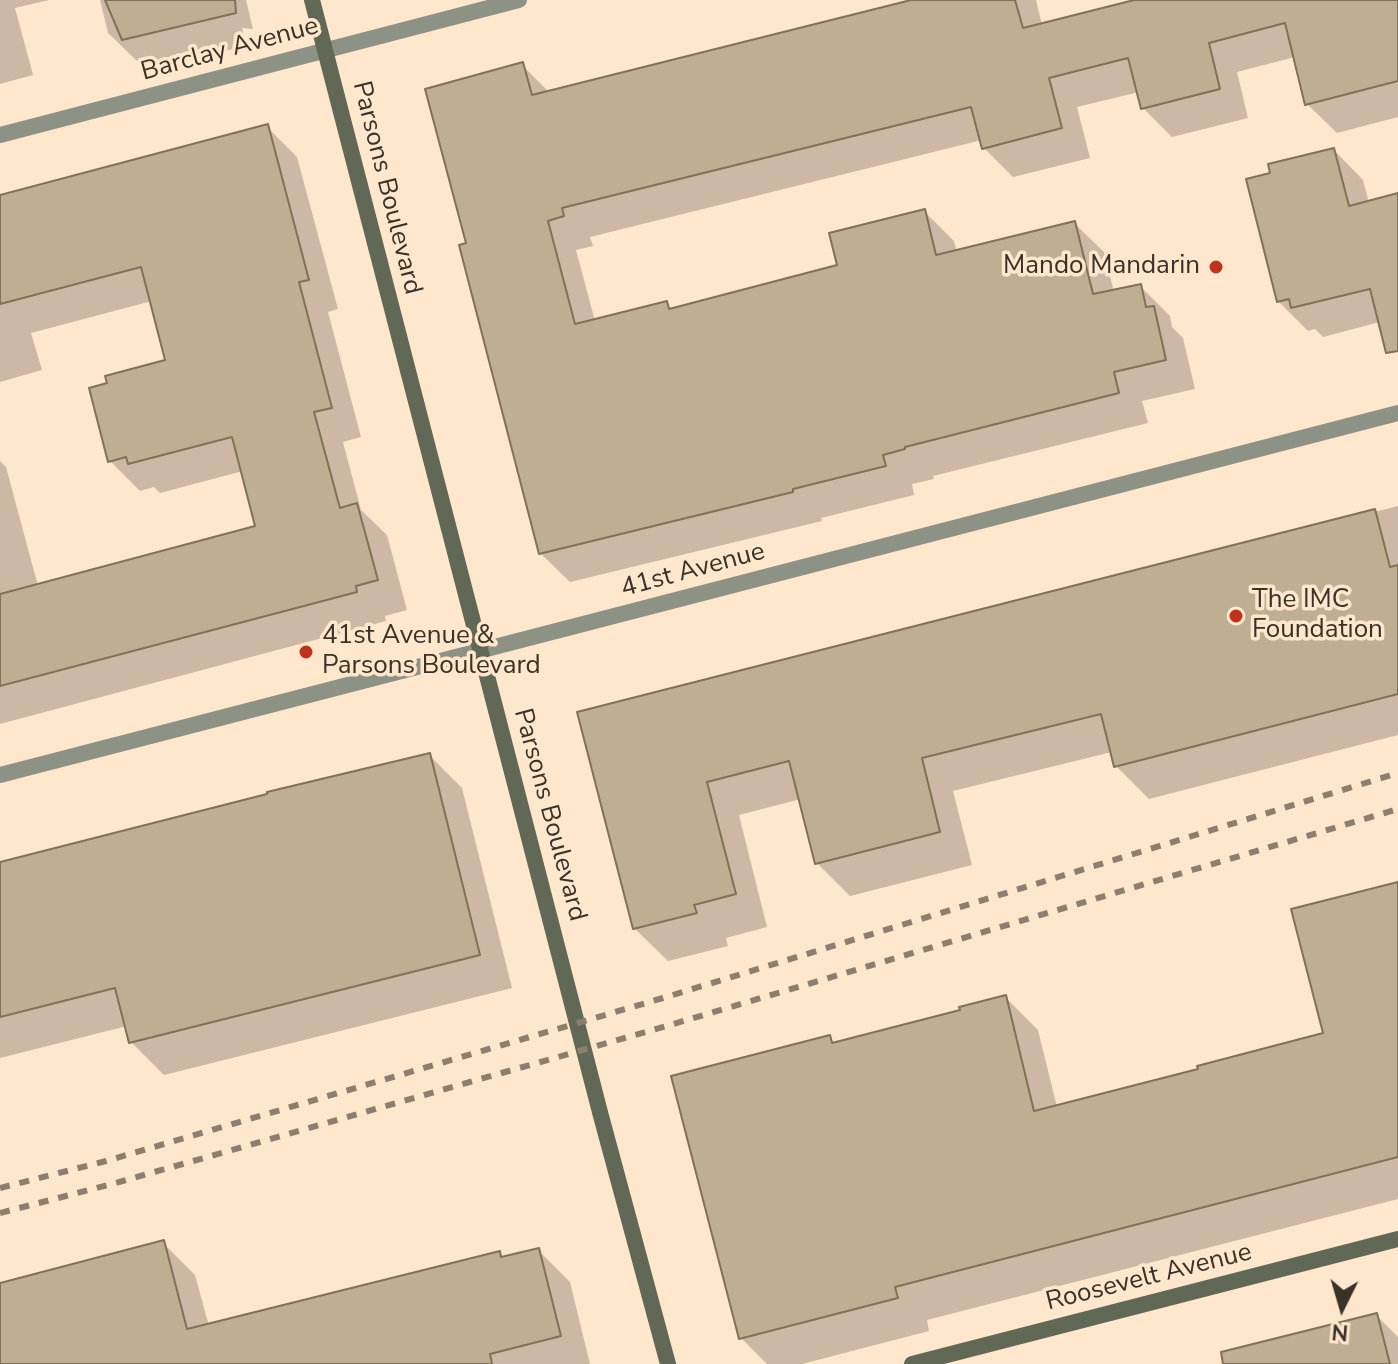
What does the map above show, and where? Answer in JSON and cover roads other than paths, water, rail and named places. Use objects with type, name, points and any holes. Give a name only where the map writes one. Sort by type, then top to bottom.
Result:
[{"type":"street","name":"Parsons Boulevard","points":[[312,0],[668,1364]]},
{"type":"street","name":"Barclay Avenue","points":[[0,135],[519,0]]},
{"type":"street","name":"41st Avenue","points":[[0,775],[1398,413]]},
{"type":"street","name":"Roosevelt Avenue","points":[[912,1364],[1398,1239]]},
{"type":"railway","points":[[0,1188],[106,1161],[663,998],[1398,773]]},
{"type":"railway","points":[[0,1213],[116,1183],[670,1025],[1398,809]]},
{"type":"place","name":"Mando Mandarin","points":[[1216,267]]},
{"type":"place","name":"The IMC Foundation","points":[[1236,616]]},
{"type":"place","name":"41st Avenue & Parsons Boulevard","points":[[306,652]]}]
